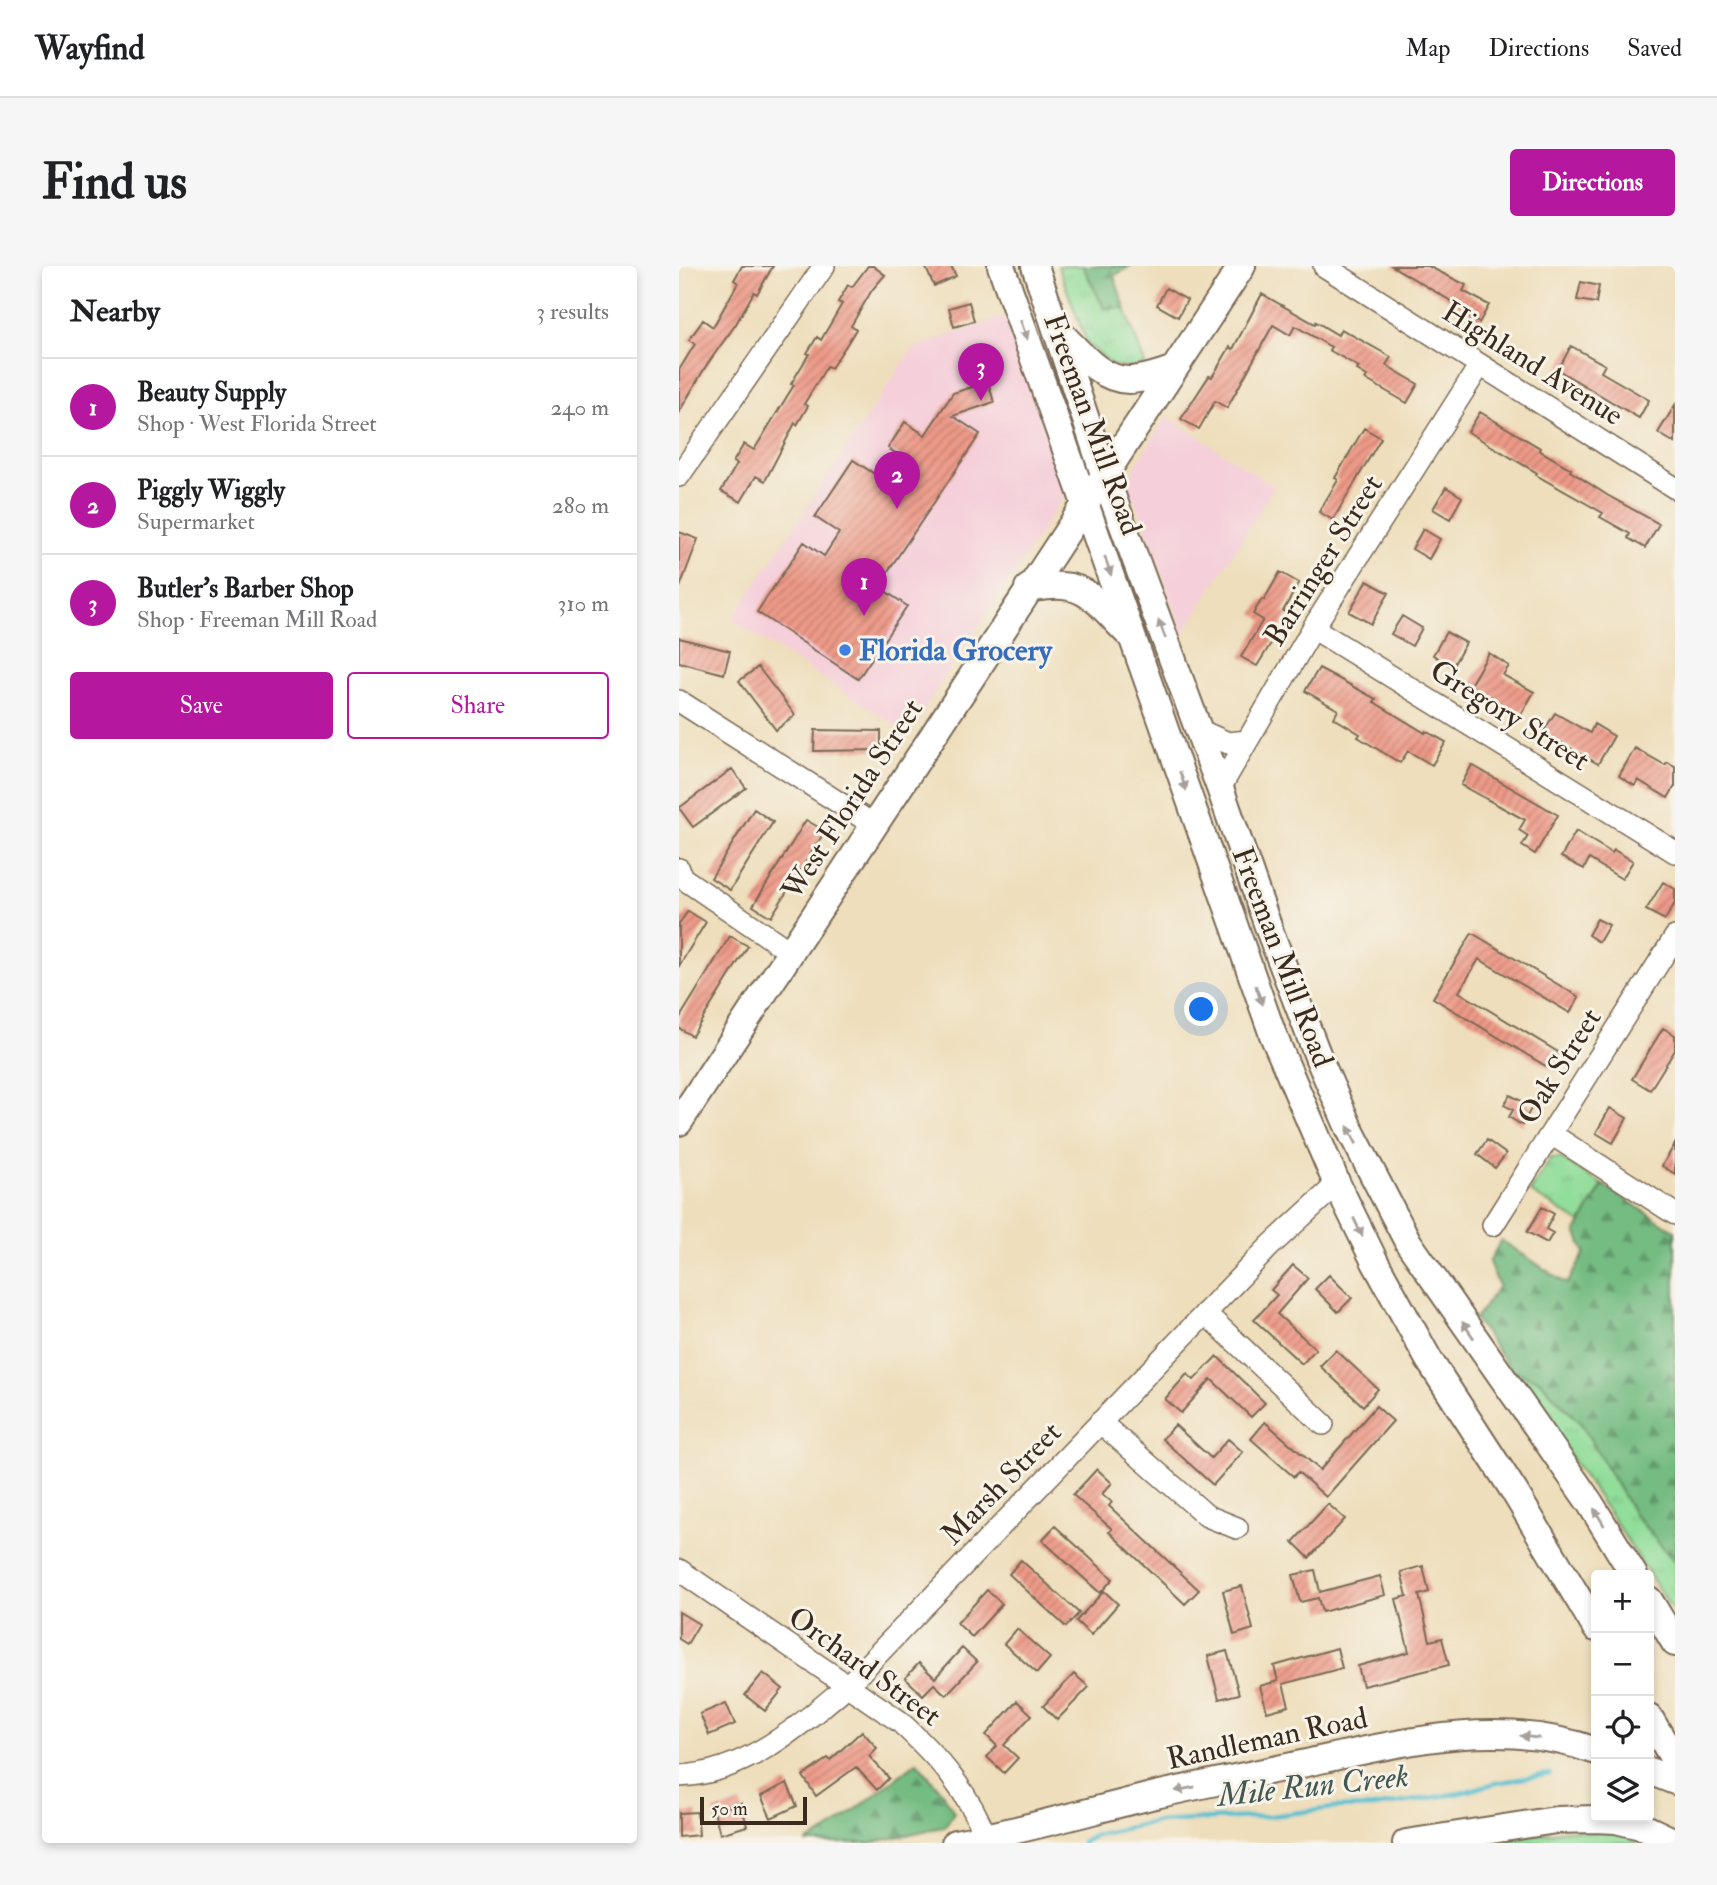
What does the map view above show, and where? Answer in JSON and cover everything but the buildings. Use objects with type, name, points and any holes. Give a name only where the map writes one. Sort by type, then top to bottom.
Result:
[{"type":"main road","name":"Freeman Mill Road","points":[[1001,266],[1273,1035],[1337,1184],[1375,1262],[1429,1360],[1514,1491],[1591,1621]]},
{"type":"main road","name":"Freeman Mill Road","points":[[1035,266],[1104,474],[1270,932],[1349,1128],[1402,1231],[1590,1503],[1631,1570]]},
{"type":"main road","name":"West Florida Street","points":[[679,1122],[1242,266]]},
{"type":"main road","points":[[1057,330],[1101,372],[1119,379],[1130,380],[1172,369]]},
{"type":"main road","points":[[1028,589],[1063,586],[1083,591],[1100,603],[1133,638]]},
{"type":"main road","points":[[1654,1608],[1675,1643]]},
{"type":"main road","points":[[1654,1725],[1675,1760]]},
{"type":"main road","name":"Randleman Road","points":[[955,1843],[987,1840],[1152,1796],[1418,1739],[1474,1735],[1530,1736],[1589,1746]]},
{"type":"main road","points":[[1654,1773],[1675,1781]]},
{"type":"main road","points":[[1406,1843],[1556,1820],[1596,1819],[1641,1826],[1675,1842]]},
{"type":"street","points":[[679,476],[824,266]]},
{"type":"street","name":"Highland Avenue","points":[[1324,266],[1675,488]]},
{"type":"street","name":"Barringer Street","points":[[1220,788],[1313,628],[1480,366]]},
{"type":"street","name":"Gregory Street","points":[[1313,628],[1675,852]]},
{"type":"street","points":[[679,701],[874,825]]},
{"type":"street","points":[[1199,730],[1229,743],[1247,741]]},
{"type":"street","points":[[680,874],[792,953]]},
{"type":"street","name":"Oak Street","points":[[1493,1226],[1675,937]]},
{"type":"street","points":[[1551,1134],[1675,1213]]},
{"type":"street","name":"Marsh Street","points":[[679,1776],[691,1776],[733,1764],[773,1744],[849,1684],[1205,1313],[1337,1184]]},
{"type":"street","points":[[1205,1313],[1323,1424]]},
{"type":"street","points":[[1100,1422],[1207,1516],[1237,1528]]},
{"type":"street","name":"Orchard Street","points":[[679,1570],[849,1684],[899,1721],[930,1750],[962,1788],[987,1840]]},
{"type":"shaded area","points":[[1004,316],[1065,488],[1062,499],[908,733],[732,620],[912,349]]},
{"type":"shaded area","points":[[1167,416],[1274,487],[1183,634],[1137,504],[1131,497],[1129,483],[1132,472]]},
{"type":"green space","points":[[1058,266],[1083,266],[1104,308],[1125,308],[1145,364],[1129,369],[1112,365],[1087,343]]},
{"type":"green space","points":[[1083,266],[1130,266],[1114,276],[1125,308],[1104,308]]},
{"type":"green space","points":[[1551,1158],[1560,1158],[1603,1185],[1581,1223],[1530,1192]]},
{"type":"green space","points":[[1603,1185],[1675,1231],[1675,1562],[1634,1514],[1582,1425],[1539,1380],[1511,1370],[1475,1319],[1499,1286],[1489,1262],[1501,1240],[1567,1284],[1585,1253],[1576,1231]]},
{"type":"green space","points":[[1511,1370],[1539,1380],[1582,1425],[1634,1514],[1675,1562],[1675,1614],[1654,1582],[1654,1570],[1646,1570]]},
{"type":"green space","points":[[917,1762],[942,1792],[954,1812],[946,1826],[870,1843],[806,1843],[828,1831]]},
{"type":"green space","points":[[1566,1830],[1622,1833],[1653,1843],[1481,1843]]},
{"type":"waterway","name":"Mile Run Creek","points":[[1082,1843],[1095,1835],[1155,1822],[1374,1807],[1550,1774]]},
{"type":"place","name":"Butler's Barber Shop","points":[[981,401]]},
{"type":"place","name":"Piggly Wiggly","points":[[897,509]]},
{"type":"place","name":"Beauty Supply","points":[[864,616]]},
{"type":"place","name":"Florida Grocery","points":[[845,650]]}]
